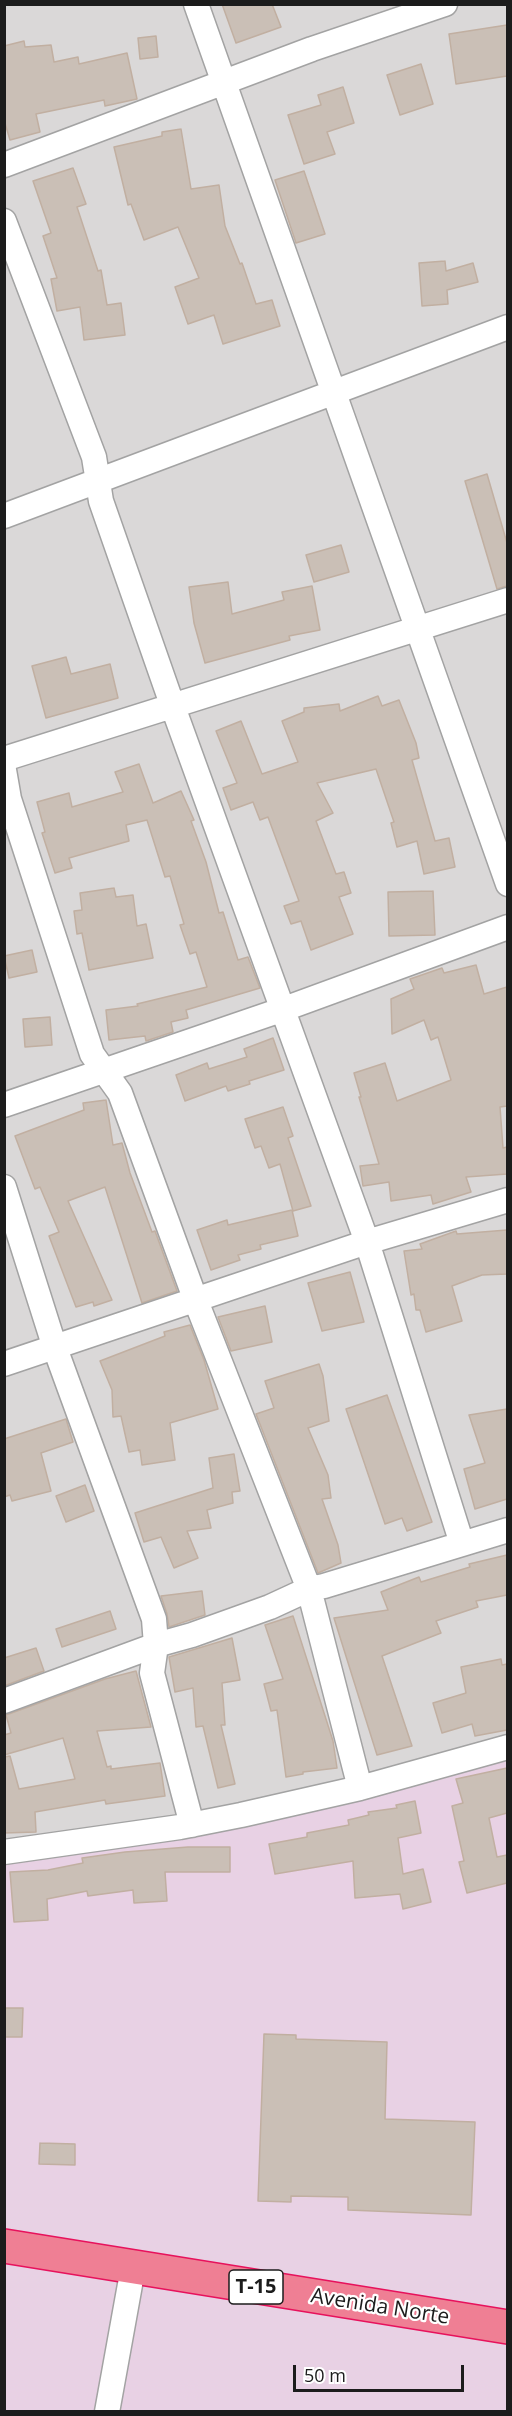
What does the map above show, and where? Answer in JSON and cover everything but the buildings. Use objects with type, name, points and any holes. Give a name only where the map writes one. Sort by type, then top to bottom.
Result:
[{"type":"highway","name":"Avenida Norte","points":[[4,2246],[507,2327]]},
{"type":"street","points":[[196,4],[507,885]]},
{"type":"street","points":[[4,165],[312,49],[445,4]]},
{"type":"street","points":[[4,221],[94,458],[101,501],[173,707],[367,1242],[462,1544]]},
{"type":"street","points":[[4,516],[507,327]]},
{"type":"street","points":[[4,759],[507,600]]},
{"type":"street","points":[[4,770],[9,799],[92,1054],[120,1093],[196,1301],[309,1589],[360,1788]]},
{"type":"street","points":[[4,1105],[284,1009],[507,927]]},
{"type":"street","points":[[4,1187],[55,1348],[154,1619],[156,1645],[152,1673],[192,1825]]},
{"type":"street","points":[[4,1364],[367,1242],[507,1200]]},
{"type":"street","points":[[4,1701],[156,1645],[192,1635],[270,1607],[309,1589],[507,1530]]},
{"type":"street","points":[[4,1852],[192,1825],[360,1788],[507,1747]]},
{"type":"street","points":[[108,2412],[133,2268]]},
{"type":"shaded area","points":[[4,5],[508,5],[507,1755],[4,1858]]},
{"type":"shaded area","points":[[507,1755],[507,2411],[5,2411],[4,1858]]}]
